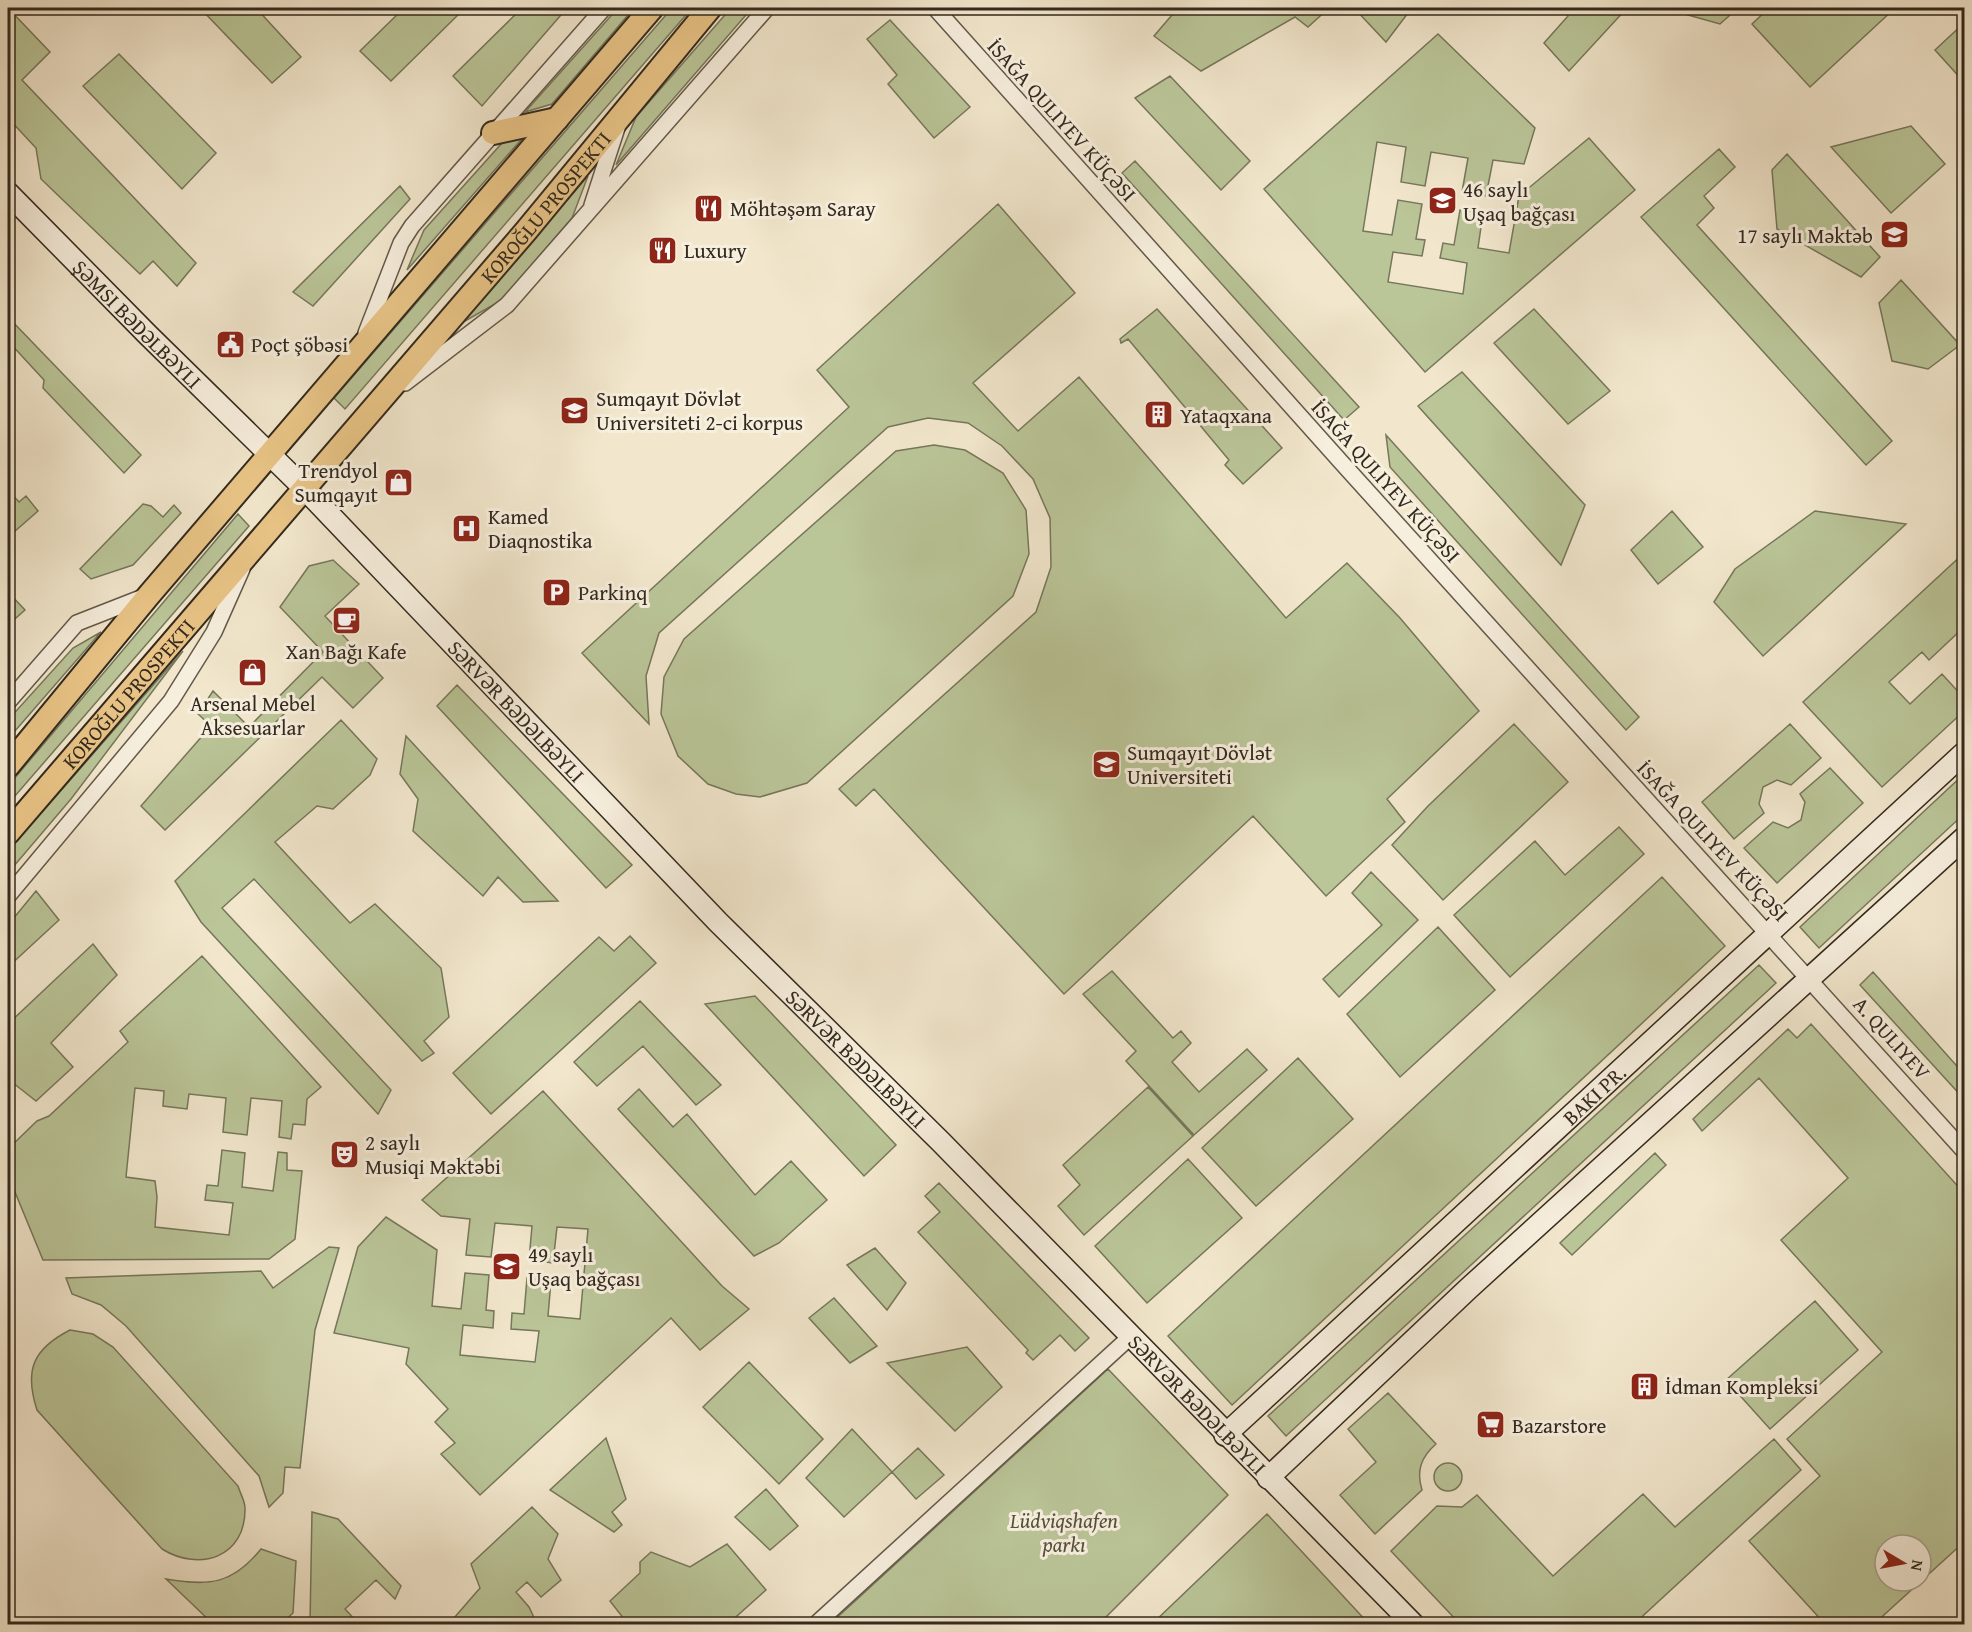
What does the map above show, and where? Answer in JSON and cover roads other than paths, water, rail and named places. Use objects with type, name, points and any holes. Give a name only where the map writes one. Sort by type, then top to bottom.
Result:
[{"type":"main road","points":[[356,355],[652,8]]},
{"type":"main road","name":"KOROĞLU PROSPEKTI","points":[[8,833],[379,404],[526,231],[710,8]]},
{"type":"main road","points":[[493,133],[557,119]]},
{"type":"main road","name":"KOROĞLU PROSPEKTI","points":[[8,766],[149,595],[356,355]]},
{"type":"street","points":[[356,355],[402,243],[412,225],[604,8]]},
{"type":"street","points":[[379,404],[507,305],[767,8]]},
{"type":"street","name":"İSAĞA QULIYEV KÜÇƏSI","points":[[935,8],[1411,540],[1812,979]]},
{"type":"street","points":[[590,211],[622,113]]},
{"type":"street","name":"ŞƏMSI BƏDƏLBƏYLI","points":[[8,193],[304,488]]},
{"type":"street","name":"SƏRVƏR BƏDƏLBƏYLI","points":[[304,488],[718,922],[941,1142],[1413,1624]]},
{"type":"street","points":[[8,896],[171,701],[214,632],[249,554]]},
{"type":"street","points":[[8,702],[77,623],[149,595]]},
{"type":"street","points":[[1226,1435],[1965,753]]},
{"type":"street","points":[[1268,1478],[1469,1288],[1965,838]]},
{"type":"street","name":"A. QULIYEV","points":[[1812,979],[1965,1151]]},
{"type":"street","points":[[816,1624],[1130,1337]]},
{"type":"place","name":"46 saylı Uşaq bağçası","points":[[1442,201]]},
{"type":"place","name":"Möhtəşəm Saray","points":[[709,208]]},
{"type":"place","name":"17 saylı Məktəb","points":[[1894,235]]},
{"type":"place","name":"Luxury","points":[[663,250]]},
{"type":"place","name":"Poçt şöbəsi","points":[[230,344]]},
{"type":"place","name":"Sumqayıt Dövlət Universiteti 2-ci korpus","points":[[575,410]]},
{"type":"place","name":"Yataqxana","points":[[1159,415]]},
{"type":"place","name":"Trendyol Sumqayıt","points":[[399,482]]},
{"type":"place","name":"Kamed Diaqnostika","points":[[467,528]]},
{"type":"place","name":"Parkinq","points":[[557,592]]},
{"type":"place","name":"Xan Bağı Kafe","points":[[346,620]]},
{"type":"place","name":"Arsenal Mebel Aksesuarlar","points":[[253,672]]},
{"type":"place","name":"Sumqayıt Dövlət Universiteti","points":[[1106,764]]},
{"type":"place","name":"2 saylı Musiqi Məktəbi","points":[[344,1154]]},
{"type":"place","name":"49 saylı Uşaq bağçası","points":[[507,1266]]},
{"type":"place","name":"İdman Kompleksi","points":[[1644,1386]]},
{"type":"place","name":"Bazarstore","points":[[1491,1425]]},
{"type":"park label","name":"Lüdviqshafen parkı","points":[[1064,1532]]}]
